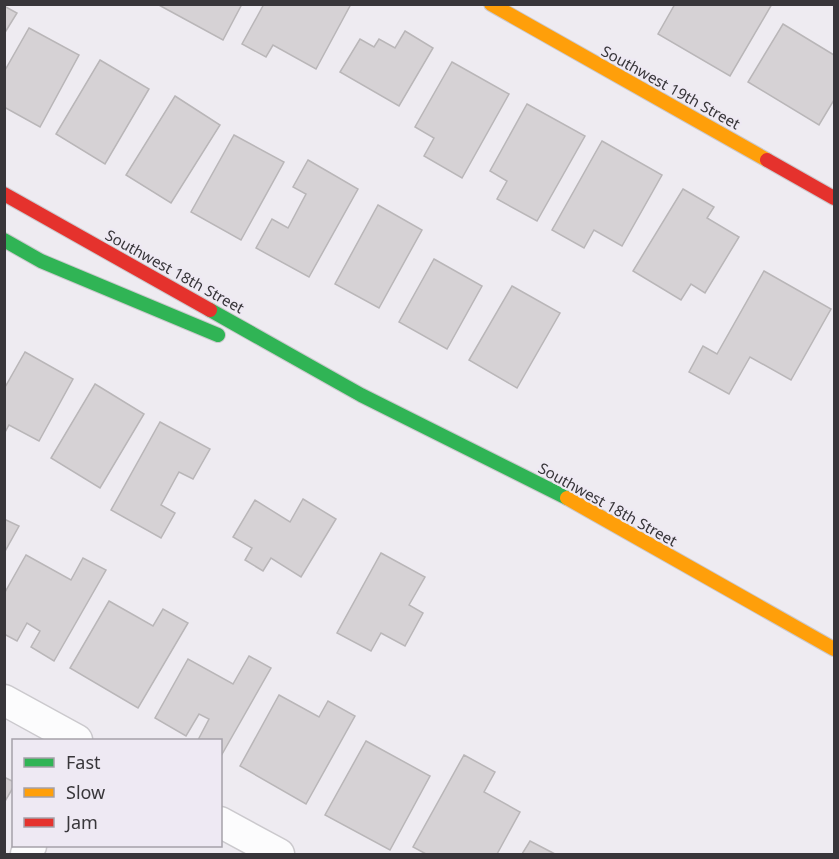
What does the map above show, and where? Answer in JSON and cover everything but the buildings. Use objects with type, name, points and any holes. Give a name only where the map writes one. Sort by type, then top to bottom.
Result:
[{"type":"main road","name":"Southwest 19th Street","points":[[500,7],[834,198]]},
{"type":"main road","name":"Southwest 18th Street","points":[[4,194],[361,395],[568,499],[834,649]]},
{"type":"main road","points":[[4,240],[41,261],[229,340]]},
{"type":"main road","name":"Southwest 18th Street","points":[[251,349],[361,395]]},
{"type":"street","points":[[4,700],[73,739]]},
{"type":"street","points":[[222,823],[279,855]]},
{"type":"traffic: fast","points":[[4,240],[41,261],[218,335]]},
{"type":"traffic: fast","points":[[210,310],[361,395],[567,498]]},
{"type":"traffic: slow","points":[[491,4],[767,160]]},
{"type":"traffic: slow","points":[[567,498],[834,649]]},
{"type":"traffic: jam","points":[[767,160],[834,198]]},
{"type":"traffic: jam","points":[[4,194],[210,310]]}]
